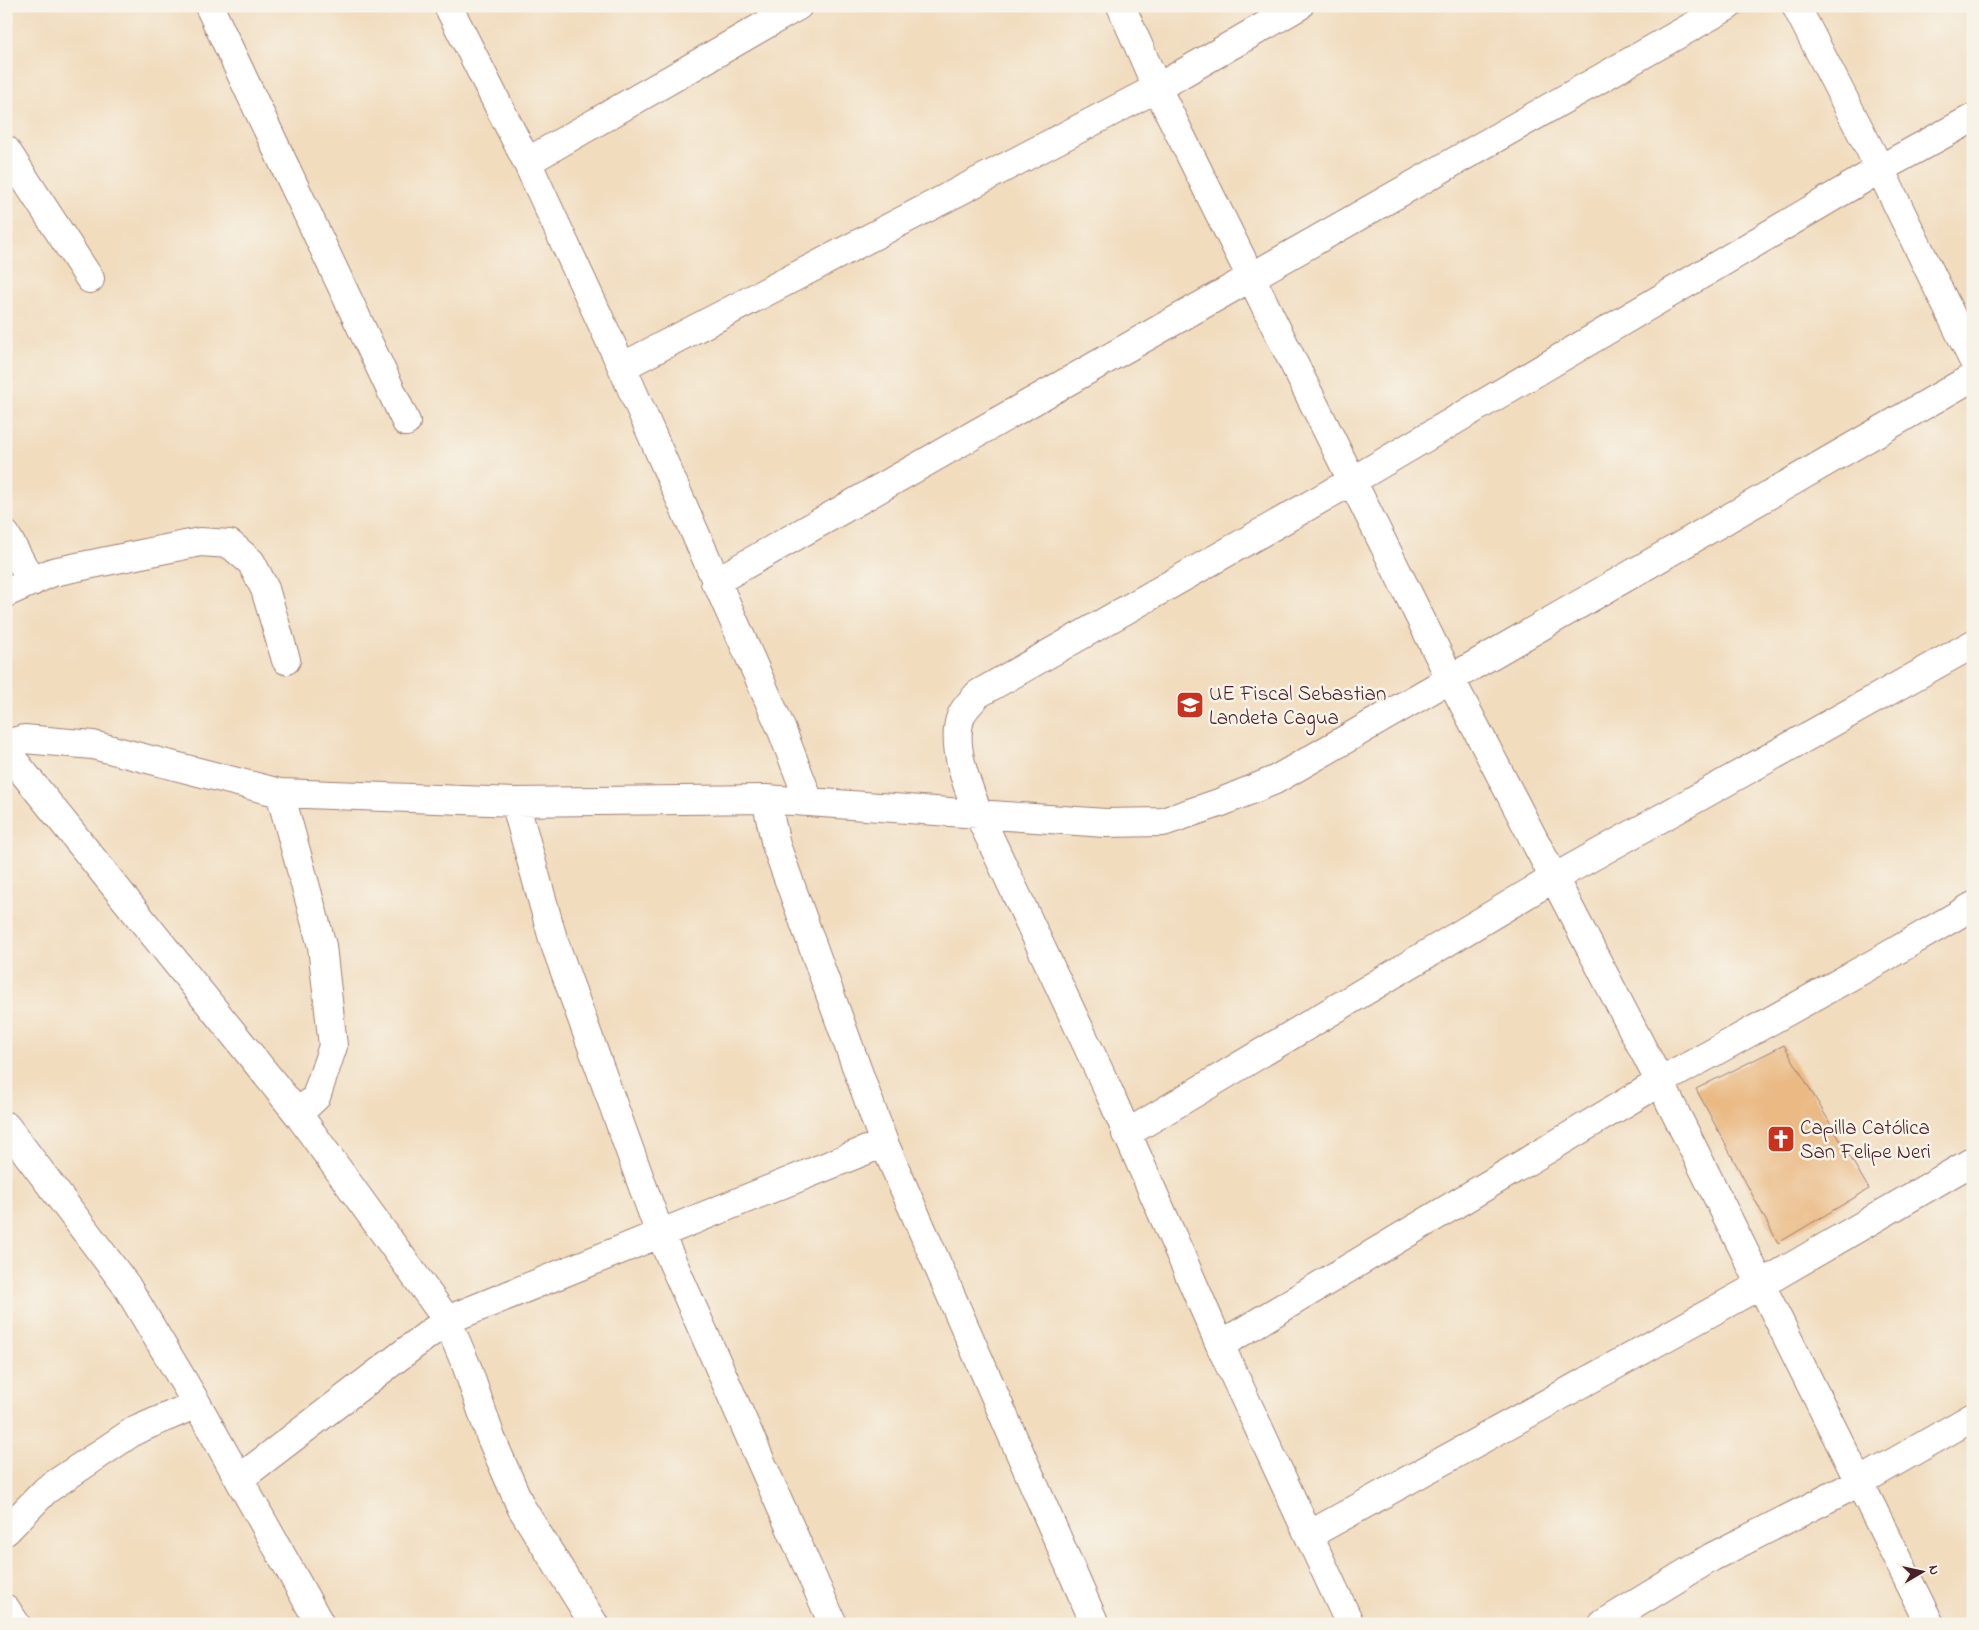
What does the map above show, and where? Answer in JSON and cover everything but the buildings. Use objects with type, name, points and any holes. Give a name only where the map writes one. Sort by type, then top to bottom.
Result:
[{"type":"street","points":[[209,6],[406,422]]},
{"type":"street","points":[[448,6],[527,162],[622,367],[715,582],[781,728],[809,801]]},
{"type":"street","points":[[527,162],[798,6]]},
{"type":"street","points":[[1121,6],[1157,88],[1451,680],[1660,1082],[1858,1483],[1930,1624]]},
{"type":"street","points":[[622,367],[1157,88],[1299,6]]},
{"type":"street","points":[[715,582],[1728,6]]},
{"type":"street","points":[[1796,6],[1880,169],[1973,360]]},
{"type":"street","points":[[1350,1624],[1220,1345],[1126,1134],[979,815],[964,779],[958,744],[961,716],[978,694],[1352,481],[1880,169],[1973,118]]},
{"type":"street","points":[[6,150],[90,279]]},
{"type":"street","points":[[6,744],[24,739],[93,745],[280,793],[515,802],[766,799],[1104,824],[1163,822],[1219,803],[1275,780],[1973,377]]},
{"type":"street","points":[[6,535],[32,582]]},
{"type":"street","points":[[6,593],[53,572],[200,542],[230,544],[251,562],[265,588],[286,660]]},
{"type":"street","points":[[1126,1134],[1554,878],[1973,644]]},
{"type":"street","points":[[6,752],[298,1114],[447,1320],[467,1367],[491,1438],[521,1507],[594,1624]]},
{"type":"street","points":[[280,793],[322,946],[332,1046],[316,1097],[298,1114]]},
{"type":"street","points":[[766,799],[776,845],[884,1144],[1095,1624]]},
{"type":"street","points":[[515,802],[554,939],[660,1234],[833,1624]]},
{"type":"street","points":[[1220,1345],[1660,1082],[1882,960],[1973,906]]},
{"type":"street","points":[[6,1126],[126,1285],[197,1404],[320,1624]]},
{"type":"street","points":[[238,1479],[447,1320],[884,1144]]},
{"type":"street","points":[[1309,1535],[1760,1286],[1973,1161]]},
{"type":"street","points":[[6,1531],[46,1490],[126,1436],[197,1404]]},
{"type":"street","points":[[1602,1624],[1712,1557],[1858,1483],[1973,1418]]},
{"type":"street","points":[[6,1609],[16,1624]]},
{"type":"place","name":"UE Fiscal Sebastian Landeta Cagua","points":[[1190,705]]},
{"type":"place","name":"Capilla Católica San Felipe Neri","points":[[1781,1139]]}]
